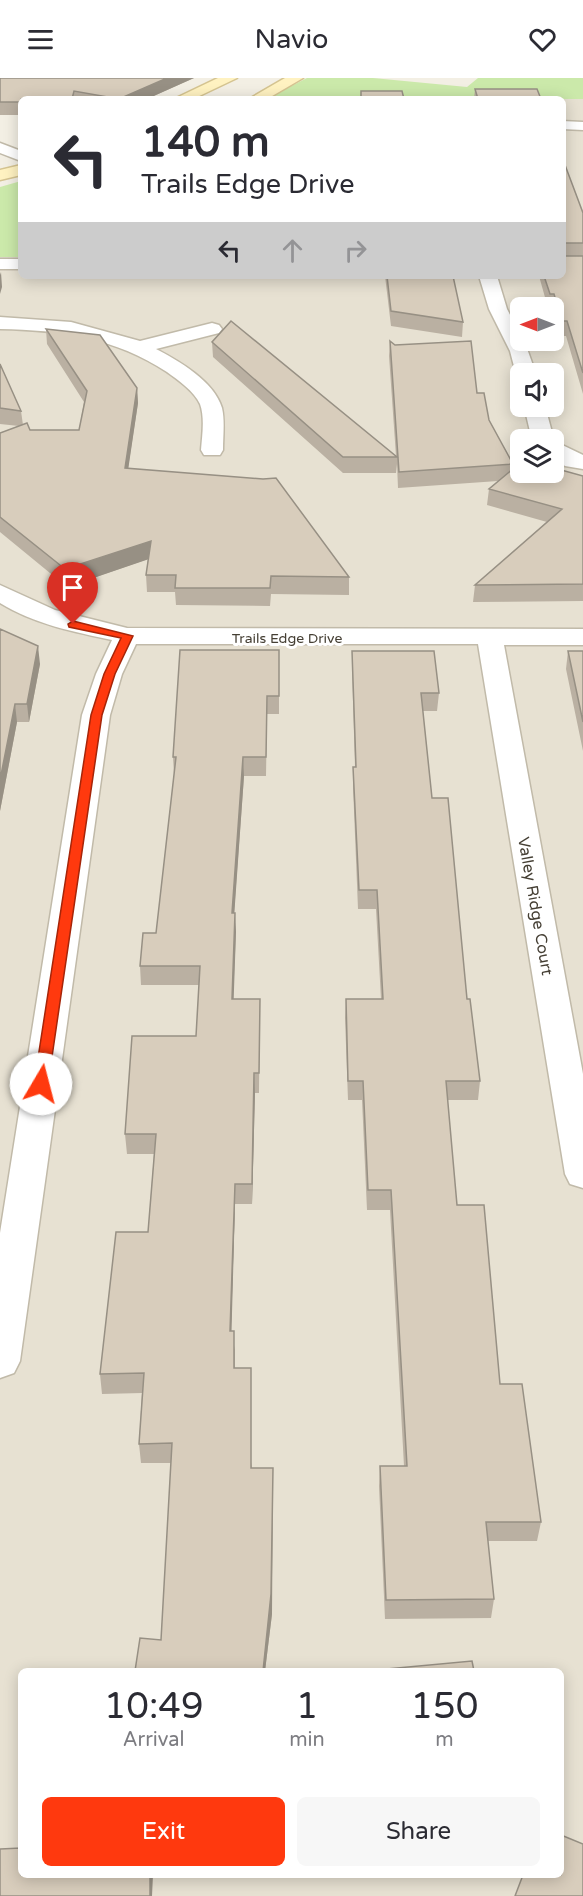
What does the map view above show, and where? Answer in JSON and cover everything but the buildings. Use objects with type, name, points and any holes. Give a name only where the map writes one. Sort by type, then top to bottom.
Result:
[{"type":"main road","points":[[188,96],[230,78]]},
{"type":"main road","points":[[262,96],[296,78]]},
{"type":"main road","points":[[0,176],[18,171]]},
{"type":"street","points":[[566,125],[583,126]]},
{"type":"street","points":[[0,264],[18,264]]},
{"type":"street","points":[[489,279],[498,309],[520,351],[523,363]]},
{"type":"street","points":[[0,323],[60,325],[111,335],[141,347],[193,382],[210,405],[212,450]]},
{"type":"street","points":[[141,347],[212,329]]},
{"type":"street","points":[[564,454],[573,460],[583,462]]},
{"type":"street","name":"Trails Edge Drive","points":[[0,592],[24,609],[73,624],[127,636],[583,637]]},
{"type":"street","points":[[0,1361],[96,715],[109,674],[127,636]]},
{"type":"street","name":"Valley Ridge Court","points":[[490,638],[583,1174]]},
{"type":"shaded area","points":[[566,99],[583,99],[583,1896],[0,1896],[0,257],[18,257],[18,279],[566,279]]},
{"type":"green space","points":[[307,78],[373,78],[467,87],[478,78],[583,78],[583,99],[566,99],[566,96],[272,96]]},
{"type":"green space","points":[[18,182],[18,257],[0,257],[0,187]]},
{"type":"route","points":[[41,1084],[96,715],[109,674],[127,636],[73,624]]}]
